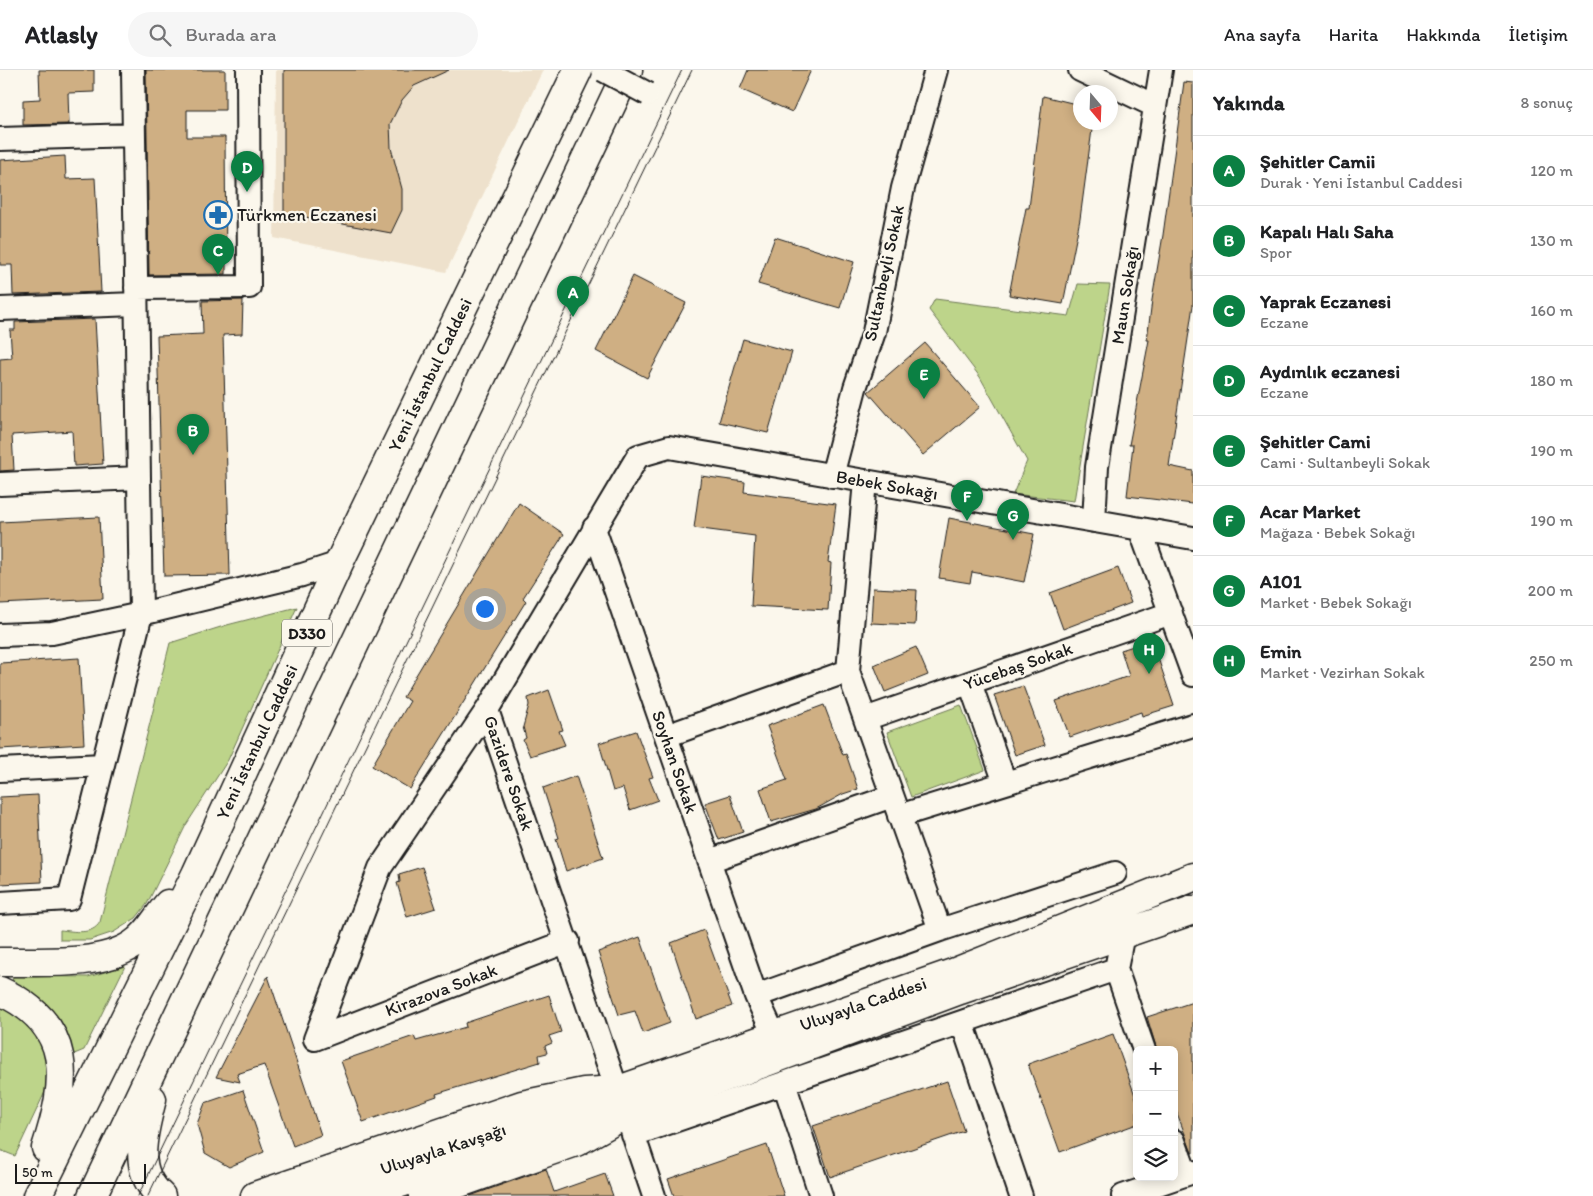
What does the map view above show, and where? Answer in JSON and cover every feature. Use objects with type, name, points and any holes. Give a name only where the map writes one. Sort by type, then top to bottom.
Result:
[{"type":"main road","name":"Yeni İstanbul Caddesi","points":[[36,1196],[196,874],[339,563],[578,70]]},
{"type":"main road","name":"D330","points":[[92,1196],[628,70]]},
{"type":"main road","points":[[0,962],[93,959],[119,952],[145,934],[166,906],[196,874]]},
{"type":"main road","name":"Uluyayla Caddesi","points":[[625,1113],[774,1035],[953,973],[1193,878]]},
{"type":"main road","name":"Uluyayla Caddesi","points":[[533,1129],[625,1113],[960,990],[1193,910]]},
{"type":"main road","points":[[0,992],[22,1003],[42,1021],[56,1044],[62,1071],[58,1108],[36,1196]]},
{"type":"main road","points":[[161,1196],[147,1177],[142,1154],[142,1140],[163,1050]]},
{"type":"main road","points":[[255,1196],[522,1105],[584,1092],[625,1113]]},
{"type":"main road","points":[[423,1196],[576,1142],[625,1113]]},
{"type":"main road","name":"Uluyayla Kavşağı","points":[[300,1196],[533,1129]]},
{"type":"main road","name":"Uluyayla Kavşağı","points":[[362,1196],[533,1129]]},
{"type":"street","points":[[0,903],[69,899],[141,614],[133,70]]},
{"type":"street","points":[[0,309],[249,287],[248,70]]},
{"type":"street","points":[[603,70],[648,94]]},
{"type":"street","name":"Sultanbeyli Sokak","points":[[832,476],[855,388],[874,332],[903,188],[936,70]]},
{"type":"street","points":[[1080,70],[1155,106]]},
{"type":"street","name":"Maun Sokağı","points":[[1094,521],[1097,467],[1161,70]]},
{"type":"street","points":[[0,139],[134,135]]},
{"type":"street","name":"Bebek Sokağı","points":[[669,447],[1193,538]]},
{"type":"street","name":"Gazidere Sokak","points":[[654,1196],[568,941],[486,710],[638,456],[669,447]]},
{"type":"street","points":[[0,484],[139,478]]},
{"type":"street","points":[[865,482],[848,672],[940,930]]},
{"type":"street","name":"Soyhan Sokak","points":[[594,528],[756,996],[774,1035]]},
{"type":"street","points":[[1140,529],[1193,675]]},
{"type":"street","points":[[0,635],[52,633],[141,614],[302,575],[339,563]]},
{"type":"street","name":"Yücebaş Sokak","points":[[865,720],[1171,613]]},
{"type":"street","points":[[666,736],[848,672]]},
{"type":"street","points":[[970,683],[1005,783]]},
{"type":"street","name":"Kirazova Sokak","points":[[486,710],[380,868],[315,1039],[568,941]]},
{"type":"street","points":[[709,861],[896,806],[1005,783],[1193,725]]},
{"type":"street","points":[[0,770],[103,765]]},
{"type":"street","points":[[756,996],[940,930],[1116,873]]},
{"type":"street","points":[[1123,934],[1116,969],[1143,1046]]},
{"type":"street","points":[[625,1113],[784,1083],[1116,969]]},
{"type":"street","points":[[962,1022],[1021,1196]]},
{"type":"street","points":[[784,1083],[821,1196]]},
{"type":"street","points":[[1123,1196],[1189,1173],[1178,1150]]},
{"type":"shaded area","points":[[276,70],[543,70],[446,272],[274,238]]},
{"type":"green space","points":[[1078,284],[1110,285],[1074,501],[1013,494],[1027,461],[980,377],[929,310],[935,299],[1069,316]]},
{"type":"green space","points":[[297,607],[228,760],[186,825],[147,904],[136,918],[114,932],[90,940],[60,940],[60,930],[88,931],[100,922],[170,643],[227,625]]},
{"type":"green space","points":[[961,705],[985,770],[911,797],[887,732]]},
{"type":"green space","points":[[125,966],[84,1050],[72,1055],[51,1011],[35,996],[12,982],[13,976],[88,977]]},
{"type":"green space","points":[[0,1003],[23,1018],[42,1044],[51,1079],[15,1156],[0,1150]]},
{"type":"building","points":[[39,70],[94,70],[94,92],[68,93],[69,124],[23,125],[23,100],[40,99]]},
{"type":"building","points":[[146,70],[225,70],[225,110],[187,110],[187,137],[225,137],[226,274],[149,275]]},
{"type":"building","points":[[284,70],[449,70],[414,86],[402,100],[390,124],[391,148],[402,189],[402,210],[391,233],[284,213]]},
{"type":"building","points":[[748,70],[811,70],[792,112],[740,89]]},
{"type":"building","points":[[1184,82],[1193,83],[1193,305],[1169,466],[1193,471],[1193,504],[1127,496],[1133,445],[1129,445],[1149,340],[1147,340],[1152,300]]},
{"type":"building","points":[[1043,96],[1073,103],[1073,130],[1092,130],[1080,219],[1063,304],[1009,295],[1026,208],[1029,208]]},
{"type":"building","points":[[65,156],[66,179],[95,178],[101,292],[13,295],[12,265],[0,265],[0,160]]},
{"type":"building","points":[[775,237],[854,262],[840,308],[758,284]]},
{"type":"building","points":[[633,276],[686,303],[647,378],[596,351]]},
{"type":"building","points":[[243,300],[242,334],[223,335],[230,575],[164,576],[157,336],[203,334],[202,301]]},
{"type":"building","points":[[95,319],[103,464],[74,466],[72,431],[12,435],[14,470],[0,471],[0,359],[12,358],[10,330],[15,330],[15,322]]},
{"type":"building","points":[[743,339],[792,352],[768,433],[719,422]]},
{"type":"building","points":[[925,343],[980,407],[923,455],[868,392]]},
{"type":"building","points":[[701,476],[745,482],[744,492],[836,504],[828,562],[831,563],[828,610],[751,606],[755,536],[694,528]]},
{"type":"building","points":[[519,503],[564,534],[523,598],[526,601],[410,789],[372,766],[410,701],[403,697]]},
{"type":"building","points":[[99,517],[103,599],[0,604],[0,522]]},
{"type":"building","points":[[949,518],[1034,534],[1024,582],[972,572],[970,583],[939,578]]},
{"type":"building","points":[[1118,568],[1131,603],[1063,629],[1050,593]]},
{"type":"building","points":[[873,588],[917,590],[915,625],[871,623]]},
{"type":"building","points":[[1152,640],[1174,706],[1142,716],[1141,712],[1070,737],[1056,701],[1129,676],[1121,650]]},
{"type":"building","points":[[916,647],[928,675],[885,692],[874,665]]},
{"type":"building","points":[[79,658],[84,744],[0,749],[0,663]]},
{"type":"building","points":[[1023,686],[1045,745],[1015,755],[994,695]]},
{"type":"building","points":[[549,690],[563,730],[559,731],[565,745],[530,756],[523,740],[526,738],[523,727],[529,705],[528,698]]},
{"type":"building","points":[[824,705],[843,755],[846,754],[858,789],[843,794],[816,809],[771,822],[760,789],[787,780],[767,726]]},
{"type":"building","points":[[636,731],[653,777],[649,778],[658,800],[630,810],[623,788],[613,791],[599,743]]},
{"type":"building","points":[[576,776],[603,858],[566,871],[556,839],[559,838],[543,788]]},
{"type":"building","points":[[38,795],[42,882],[0,884],[0,797]]},
{"type":"building","points":[[730,795],[743,832],[719,840],[705,803]]},
{"type":"building","points":[[422,867],[436,908],[407,917],[397,883],[400,882],[399,874]]},
{"type":"building","points":[[704,930],[732,1006],[696,1019],[671,943]]},
{"type":"building","points":[[640,937],[670,1023],[643,1033],[635,1011],[619,1015],[598,952]]},
{"type":"building","points":[[268,976],[321,1135],[293,1146],[264,1065],[237,1074],[240,1082],[216,1077]]},
{"type":"building","points":[[549,995],[561,1032],[549,1036],[552,1043],[545,1046],[547,1053],[539,1055],[540,1062],[436,1094],[437,1096],[363,1122],[341,1061],[414,1036],[416,1041],[466,1027],[465,1023]]},
{"type":"building","points":[[1193,1002],[1193,1153],[1178,1116],[1178,1046],[1156,1046],[1147,1017]]},
{"type":"building","points":[[1113,1034],[1133,1090],[1133,1125],[1060,1152],[1028,1064]]},
{"type":"building","points":[[947,1081],[964,1131],[830,1177],[813,1126]]},
{"type":"building","points":[[243,1090],[264,1152],[229,1167],[205,1153],[197,1124],[205,1103]]},
{"type":"building","points":[[767,1145],[784,1196],[674,1196],[668,1179]]},
{"type":"building","points":[[546,1169],[554,1192],[605,1174],[613,1196],[470,1196]]},
{"type":"tram line","points":[[138,1196],[682,70]]},
{"type":"tram line","points":[[148,1196],[692,70]]},
{"type":"place","name":"Aydınlık eczanesi","points":[[247,192]]},
{"type":"place","name":"Türkmen Eczanesi","points":[[218,215]]},
{"type":"place","name":"Yaprak Eczanesi","points":[[218,275]]},
{"type":"place","name":"Şehitler Camii","points":[[573,317]]},
{"type":"place","name":"Şehitler Cami","points":[[924,399]]},
{"type":"place","name":"Kapalı Halı Saha","points":[[193,455]]},
{"type":"place","name":"Acar Market","points":[[967,521]]},
{"type":"place","name":"A101","points":[[1013,540]]},
{"type":"place","name":"Emin","points":[[1149,674]]}]
